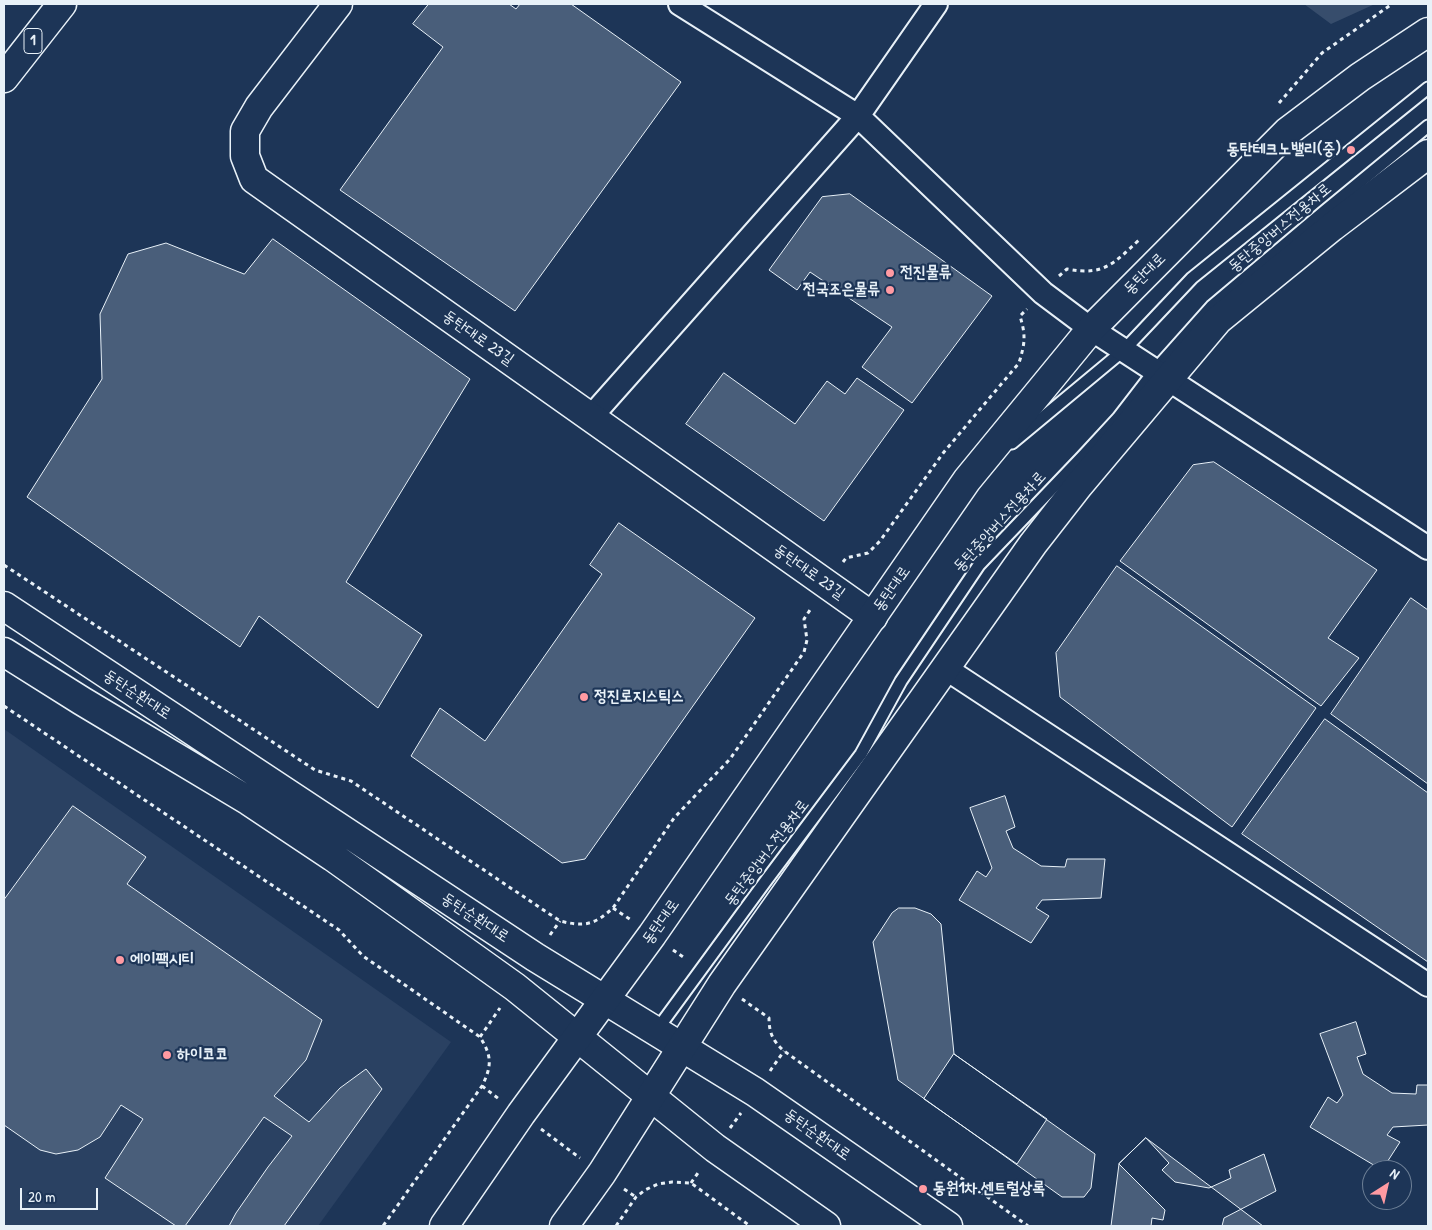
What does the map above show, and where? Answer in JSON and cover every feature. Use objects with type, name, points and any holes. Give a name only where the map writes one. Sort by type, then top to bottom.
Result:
[{"type":"main road","name":"1","points":[[4,78],[62,4]]},
{"type":"main road","name":"동탄대로 23길","points":[[338,4],[259,107],[244,131],[244,156],[254,179],[873,617]]},
{"type":"main road","name":"동탄대로","points":[[444,1226],[521,1114],[652,935],[967,480],[1091,329],[1287,132],[1360,77],[1428,32]]},
{"type":"main road","points":[[564,1226],[602,1173],[727,976],[1032,544],[1162,374],[1218,320],[1332,227],[1428,154]]},
{"type":"main road","name":"동탄순환대로","points":[[4,606],[527,952],[756,1092],[948,1226]]},
{"type":"main road","name":"동탄순환대로","points":[[4,652],[82,702],[249,801],[325,851],[515,987],[716,1148],[826,1226]]},
{"type":"street","points":[[680,4],[858,116],[1043,293],[1091,329],[1428,548]]},
{"type":"street","points":[[590,418],[858,116],[936,4]]},
{"type":"street","points":[[945,668],[1428,985]]},
{"type":"lane","points":[[967,480],[1124,350],[1192,278],[1428,88]]},
{"type":"lane","name":"동탄중앙버스전용차로","points":[[656,1031],[861,754],[901,681],[979,566],[1162,374],[1212,306],[1428,126]]},
{"type":"path","points":[[846,558],[868,553],[880,542],[944,452],[1019,363],[1025,333],[1020,316]]},
{"type":"path","points":[[4,565],[315,770],[351,781],[560,921],[572,924],[588,924],[600,920],[613,908],[674,818],[730,759],[804,652],[807,640],[804,619]]},
{"type":"path","points":[[4,706],[339,930],[363,956],[480,1037],[487,1049],[490,1063],[488,1074],[482,1086],[383,1226]]},
{"type":"path","points":[[770,1018],[771,1036],[784,1051],[1028,1226]]},
{"type":"path","points":[[691,1183],[784,1051]]},
{"type":"path","points":[[521,1114],[636,1197]]},
{"type":"path","points":[[616,1226],[636,1197],[644,1190],[658,1184],[672,1182],[691,1183],[750,1226]]},
{"type":"shaded area","points":[[1304,4],[1375,4],[1331,24]]},
{"type":"shaded area","name":"에이팩시티","points":[[4,729],[451,1042],[318,1226],[4,1226]]},
{"type":"building","points":[[429,4],[509,4],[516,9],[520,4],[571,4],[681,82],[515,311],[340,190],[443,47],[413,24]]},
{"type":"building","points":[[850,194],[992,296],[912,403],[862,367],[892,327],[810,272],[797,290],[769,270],[822,197]]},
{"type":"building","points":[[273,239],[470,379],[346,582],[422,635],[378,708],[259,616],[240,647],[27,497],[102,379],[100,314],[128,254],[166,243],[244,274]]},
{"type":"building","points":[[724,373],[795,424],[827,381],[845,394],[857,378],[904,410],[824,521],[686,424]]},
{"type":"building","points":[[1214,462],[1377,570],[1328,638],[1359,658],[1321,706],[1120,561],[1193,465]]},
{"type":"building","points":[[619,523],[755,618],[585,859],[562,863],[411,756],[440,708],[485,741],[602,574],[590,565]]},
{"type":"building","points":[[1117,566],[1316,708],[1232,827],[1060,697],[1056,653]]},
{"type":"building","points":[[1411,598],[1428,610],[1428,784],[1331,714]]},
{"type":"building","points":[[1325,719],[1428,793],[1428,962],[1242,834]]},
{"type":"building","points":[[1005,796],[1015,827],[1006,831],[1013,848],[1041,866],[1065,867],[1067,859],[1105,859],[1101,898],[1042,900],[1036,908],[1049,916],[1031,943],[959,900],[977,871],[986,877],[992,868],[970,808]]},
{"type":"building","name":"에이팩시티","points":[[73,806],[146,857],[127,884],[322,1020],[306,1060],[274,1096],[309,1122],[340,1088],[366,1069],[382,1089],[284,1226],[229,1226],[268,1167],[292,1136],[264,1117],[185,1226],[176,1226],[105,1178],[143,1119],[121,1105],[100,1137],[78,1150],[56,1154],[40,1150],[4,1125],[4,900]]},
{"type":"building","points":[[899,908],[915,908],[931,914],[941,924],[954,1054],[1095,1154],[1091,1188],[1084,1197],[1062,1197],[898,1080],[873,942],[892,913]]},
{"type":"building","points":[[1356,1022],[1366,1054],[1357,1057],[1363,1074],[1392,1093],[1416,1094],[1417,1085],[1428,1085],[1428,1125],[1393,1127],[1387,1135],[1400,1142],[1388,1160],[1365,1160],[1310,1127],[1328,1097],[1337,1103],[1343,1095],[1320,1034]]},
{"type":"building","points":[[954,1054],[1047,1119],[1017,1164],[924,1099]]},
{"type":"building","points":[[1146,1138],[1169,1163],[1162,1170],[1175,1182],[1209,1188],[1231,1178],[1229,1170],[1264,1154],[1276,1191],[1224,1218],[1222,1226],[1151,1226],[1152,1218],[1163,1220],[1165,1210],[1119,1164]]},
{"type":"building","points":[[1146,1138],[1263,1226],[1111,1226],[1119,1164]]},
{"type":"place","name":"동탄테크노밸리(중)","points":[[1351,150]]},
{"type":"place","name":"전진물류","points":[[890,273]]},
{"type":"place","name":"전국조은물류","points":[[890,290]]},
{"type":"place","name":"정진로지스틱스","points":[[584,697]]},
{"type":"place","name":"에이팩시티","points":[[120,960]]},
{"type":"place","name":"하이코코","points":[[167,1055]]},
{"type":"place","name":"동원1차.센트럴상록","points":[[923,1189]]}]
